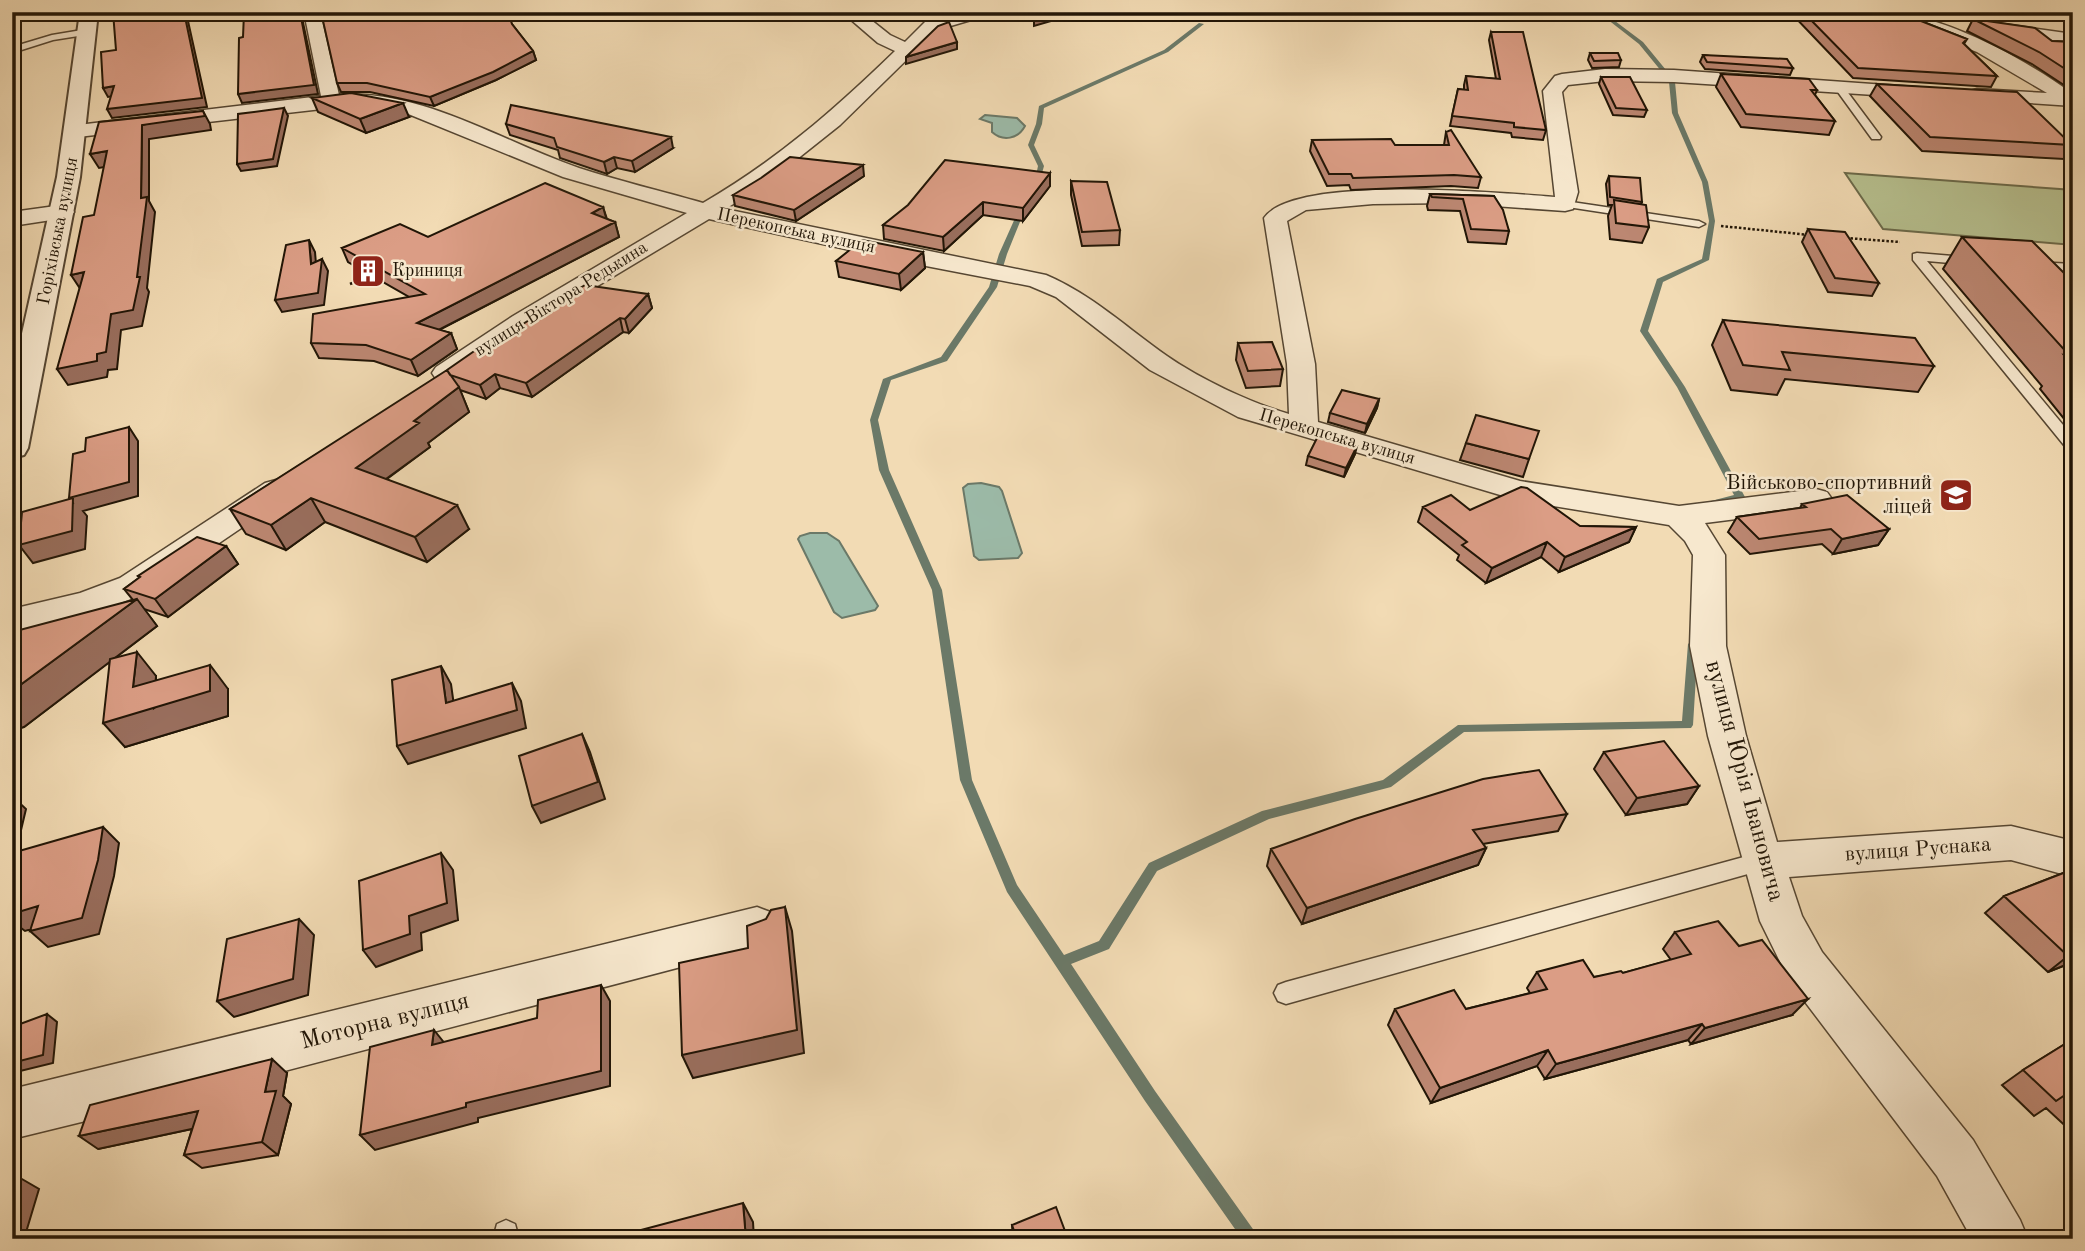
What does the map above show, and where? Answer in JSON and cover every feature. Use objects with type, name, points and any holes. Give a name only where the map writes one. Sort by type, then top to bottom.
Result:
[{"type":"street","points":[[312,12],[331,101]]},
{"type":"street","points":[[850,12],[884,38],[906,50]]},
{"type":"street","name":"вулиця Віктора Редькина","points":[[426,387],[522,321],[754,182],[833,121],[931,26],[982,12]]},
{"type":"street","points":[[1889,12],[1972,42],[2020,65],[2070,102]]},
{"type":"street","points":[[1896,12],[2073,39]]},
{"type":"street","name":"Горіхівська вулиця","points":[[12,448],[78,131],[88,22]]},
{"type":"street","points":[[1304,427],[1301,364],[1275,218],[1301,204],[1373,197],[1451,196],[1565,204],[1567,192],[1552,91],[1562,80],[1605,75],[1674,76],[1934,93]]},
{"type":"street","points":[[1961,94],[2070,102]]},
{"type":"street","name":"Перекопська вулиця","points":[[78,131],[356,99],[405,106],[571,172],[705,211],[1037,281],[1065,292],[1160,364],[1248,411],[1517,490],[1679,516],[1815,499]]},
{"type":"street","points":[[12,219],[63,212]]},
{"type":"street","points":[[12,621],[87,603],[132,586],[303,472]]},
{"type":"street","name":"вулиця Юрія Івановича","points":[[1679,516],[1698,535],[1709,555],[1708,646],[1727,736],[1782,921],[1806,967],[1856,1027],[1955,1158],[2001,1239]]},
{"type":"street","name":"вулиця Руснака","points":[[1762,861],[2011,843],[2073,859]]},
{"type":"street","name":"Моторна вулиця","points":[[12,1114],[212,1066],[757,927]]},
{"type":"lane","points":[[12,50],[88,22]]},
{"type":"lane","points":[[1840,88],[1876,137]]},
{"type":"lane","points":[[1565,204],[1699,224]]},
{"type":"lane","points":[[1982,262],[1917,257],[2073,447]]},
{"type":"lane","points":[[2021,265],[2073,268]]},
{"type":"lane","points":[[1286,993],[1762,861]]},
{"type":"path","points":[[1699,224],[1811,235]]},
{"type":"path","points":[[1839,237],[1908,243]]},
{"type":"path","points":[[350,284],[385,269]]},
{"type":"green space","points":[[1845,173],[2073,190],[2073,245],[1883,229]]},
{"type":"shaded area","points":[[985,115],[1017,118],[1025,126],[1010,138],[1001,137],[992,132],[992,123],[980,119]]},
{"type":"shaded area","points":[[981,483],[999,487],[1002,491],[1022,553],[1018,558],[979,560],[974,556],[963,488],[968,484]]},
{"type":"shaded area","points":[[810,533],[827,533],[839,541],[878,606],[875,610],[842,618],[834,612],[798,539]]},
{"type":"building","points":[[113,12],[184,12],[202,98],[107,109],[114,86],[103,88],[101,52],[116,50]]},
{"type":"building","points":[[300,12],[314,85],[238,94],[239,38],[243,37],[244,13]]},
{"type":"building","points":[[321,12],[508,12],[512,24],[533,51],[493,72],[430,97],[367,83],[337,83]]},
{"type":"building","points":[[1032,12],[1060,12],[1034,20]]},
{"type":"building","points":[[1803,12],[1898,12],[1967,39],[1963,43],[1997,76],[1858,68]]},
{"type":"building","points":[[1973,19],[2035,28],[2052,41],[2073,42],[2073,74],[2039,52]]},
{"type":"building","points":[[949,22],[957,42],[906,57],[938,26]]},
{"type":"building","points":[[1491,32],[1523,32],[1546,130],[1514,127],[1514,123],[1452,116],[1458,89],[1468,90],[1466,76],[1500,79]]},
{"type":"building","points":[[1590,53],[1618,53],[1621,60],[1594,61]]},
{"type":"building","points":[[1703,55],[1787,59],[1793,68],[1707,62]]},
{"type":"building","points":[[1721,74],[1809,79],[1817,90],[1811,90],[1835,121],[1746,114]]},
{"type":"building","points":[[1601,77],[1630,77],[1647,110],[1616,108]]},
{"type":"building","points":[[1877,84],[2017,92],[2072,145],[1930,137]]},
{"type":"building","points":[[351,93],[403,103],[360,119],[312,98]]},
{"type":"building","points":[[511,105],[671,137],[632,161],[614,157],[604,162],[557,147],[554,138],[506,124]]},
{"type":"building","points":[[284,108],[273,159],[237,164],[238,114]]},
{"type":"building","points":[[203,111],[205,116],[142,125],[141,198],[147,197],[137,277],[140,277],[133,310],[111,314],[106,352],[97,354],[97,361],[57,369],[84,272],[71,275],[83,217],[94,215],[107,151],[90,154],[99,122]]},
{"type":"building","points":[[1451,130],[1481,177],[1454,175],[1353,178],[1351,174],[1329,174],[1312,140],[1391,139],[1395,145],[1449,145],[1446,132]]},
{"type":"building","points":[[790,157],[863,165],[794,210],[733,195]]},
{"type":"building","points":[[945,160],[1050,173],[1023,208],[983,202],[943,237],[883,225],[908,205]]},
{"type":"building","points":[[1609,176],[1640,178],[1642,202],[1610,197]]},
{"type":"building","points":[[1071,181],[1107,182],[1120,230],[1082,232]]},
{"type":"building","points":[[545,183],[603,207],[592,213],[615,222],[417,323],[451,333],[411,360],[366,345],[311,343],[313,314],[425,294],[342,248],[400,224],[428,237]]},
{"type":"building","points":[[1430,194],[1494,196],[1503,210],[1509,231],[1471,229],[1463,199],[1432,197]]},
{"type":"building","points":[[1614,200],[1646,205],[1649,227],[1616,223]]},
{"type":"building","points":[[1808,229],[1845,232],[1879,283],[1835,278]]},
{"type":"building","points":[[1962,237],[2032,241],[2073,282],[2073,365],[2064,355],[2070,356]]},
{"type":"building","points":[[309,240],[311,264],[322,259],[318,293],[275,300],[286,245]]},
{"type":"building","points":[[862,240],[923,252],[899,274],[836,261]]},
{"type":"building","points":[[585,285],[648,294],[625,319],[620,318],[526,383],[495,374],[480,385],[450,375],[447,370],[483,345],[488,346]]},
{"type":"building","points":[[1723,320],[1915,338],[1934,366],[1782,352],[1790,370],[1743,365]]},
{"type":"building","points":[[1272,342],[1283,369],[1248,371],[1238,343]]},
{"type":"building","points":[[447,370],[459,387],[414,421],[419,423],[356,468],[457,505],[415,537],[311,498],[271,525],[230,509]]},
{"type":"building","points":[[1342,390],[1379,399],[1367,424],[1330,413]]},
{"type":"building","points":[[1476,415],[1539,431],[1529,459],[1466,443]]},
{"type":"building","points":[[129,427],[129,482],[69,498],[73,454],[85,451],[86,438]]},
{"type":"building","points":[[1319,434],[1357,446],[1346,468],[1308,456]]},
{"type":"building","points":[[1521,487],[1527,488],[1580,526],[1636,527],[1565,557],[1547,542],[1492,568],[1462,545],[1467,542],[1423,507],[1451,495],[1470,510]]},
{"type":"building","points":[[1847,495],[1889,529],[1842,539],[1831,529],[1759,539],[1737,517],[1806,507],[1802,504]]},
{"type":"building","points":[[73,498],[72,531],[19,545],[22,512]]},
{"type":"building","points":[[197,537],[226,546],[155,599],[124,589],[140,577],[138,576]]},
{"type":"building","points":[[137,599],[12,691],[12,632]]},
{"type":"building","points":[[137,652],[133,687],[210,665],[210,691],[103,723],[110,659]]},
{"type":"building","points":[[441,666],[446,703],[512,683],[517,710],[397,746],[392,680]]},
{"type":"building","points":[[582,734],[598,782],[532,806],[519,756]]},
{"type":"building","points":[[1664,741],[1699,786],[1637,798],[1604,752]]},
{"type":"building","points":[[1539,770],[1567,814],[1473,830],[1486,848],[1307,908],[1271,849],[1355,819],[1483,779]]},
{"type":"building","points":[[103,827],[98,860],[82,918],[30,931],[38,906],[12,914],[12,853]]},
{"type":"building","points":[[441,853],[447,903],[409,916],[410,934],[363,950],[359,881]]},
{"type":"building","points":[[2066,872],[2073,878],[2073,954],[2068,956],[2004,896]]},
{"type":"building","points":[[785,907],[797,1030],[682,1055],[679,963],[748,948],[747,926],[766,919],[771,910]]},
{"type":"building","points":[[299,919],[293,979],[217,1001],[227,939]]},
{"type":"building","points":[[1718,921],[1739,946],[1762,940],[1808,999],[1705,1028],[1702,1024],[1556,1064],[1548,1050],[1440,1088],[1395,1009],[1454,990],[1466,1009],[1547,989],[1537,972],[1583,960],[1594,977],[1621,971],[1623,973],[1691,954],[1675,932]]},
{"type":"building","points":[[601,985],[601,1071],[466,1103],[466,1107],[360,1135],[370,1047],[434,1030],[432,1045],[537,1018],[538,1000]]},
{"type":"building","points":[[47,1014],[43,1055],[12,1063],[12,1027]]},
{"type":"building","points":[[2073,1039],[2073,1098],[2068,1093],[2056,1101],[2023,1070]]},
{"type":"building","points":[[272,1059],[265,1092],[276,1091],[262,1142],[184,1155],[198,1111],[79,1136],[90,1105]]},
{"type":"building","points":[[743,1203],[746,1239],[607,1239]]},
{"type":"building","points":[[1056,1207],[1068,1239],[1017,1239],[1012,1225]]},
{"type":"waterway","points":[[1600,12],[1641,43],[1664,71]]},
{"type":"waterway","points":[[1036,184],[1041,166],[1031,145],[1039,124],[1041,107],[1166,51],[1201,24]]},
{"type":"waterway","points":[[1672,82],[1675,113],[1705,182],[1712,221],[1705,260],[1660,281],[1644,331],[1681,387],[1740,497],[1714,503]]},
{"type":"waterway","points":[[1023,207],[1003,254],[993,287],[944,359],[887,379],[874,420],[884,470],[937,590],[966,780],[1012,888],[1061,962]]},
{"type":"waterway","points":[[1061,962],[1104,945],[1153,867],[1266,815],[1387,784],[1462,728],[1687,725],[1693,644]]},
{"type":"waterway","points":[[1061,962],[1150,1096],[1252,1239]]},
{"type":"place","name":"Криниця","points":[[368,271]]},
{"type":"place","name":"Військово-спортивний ліцей","points":[[1956,495]]}]
